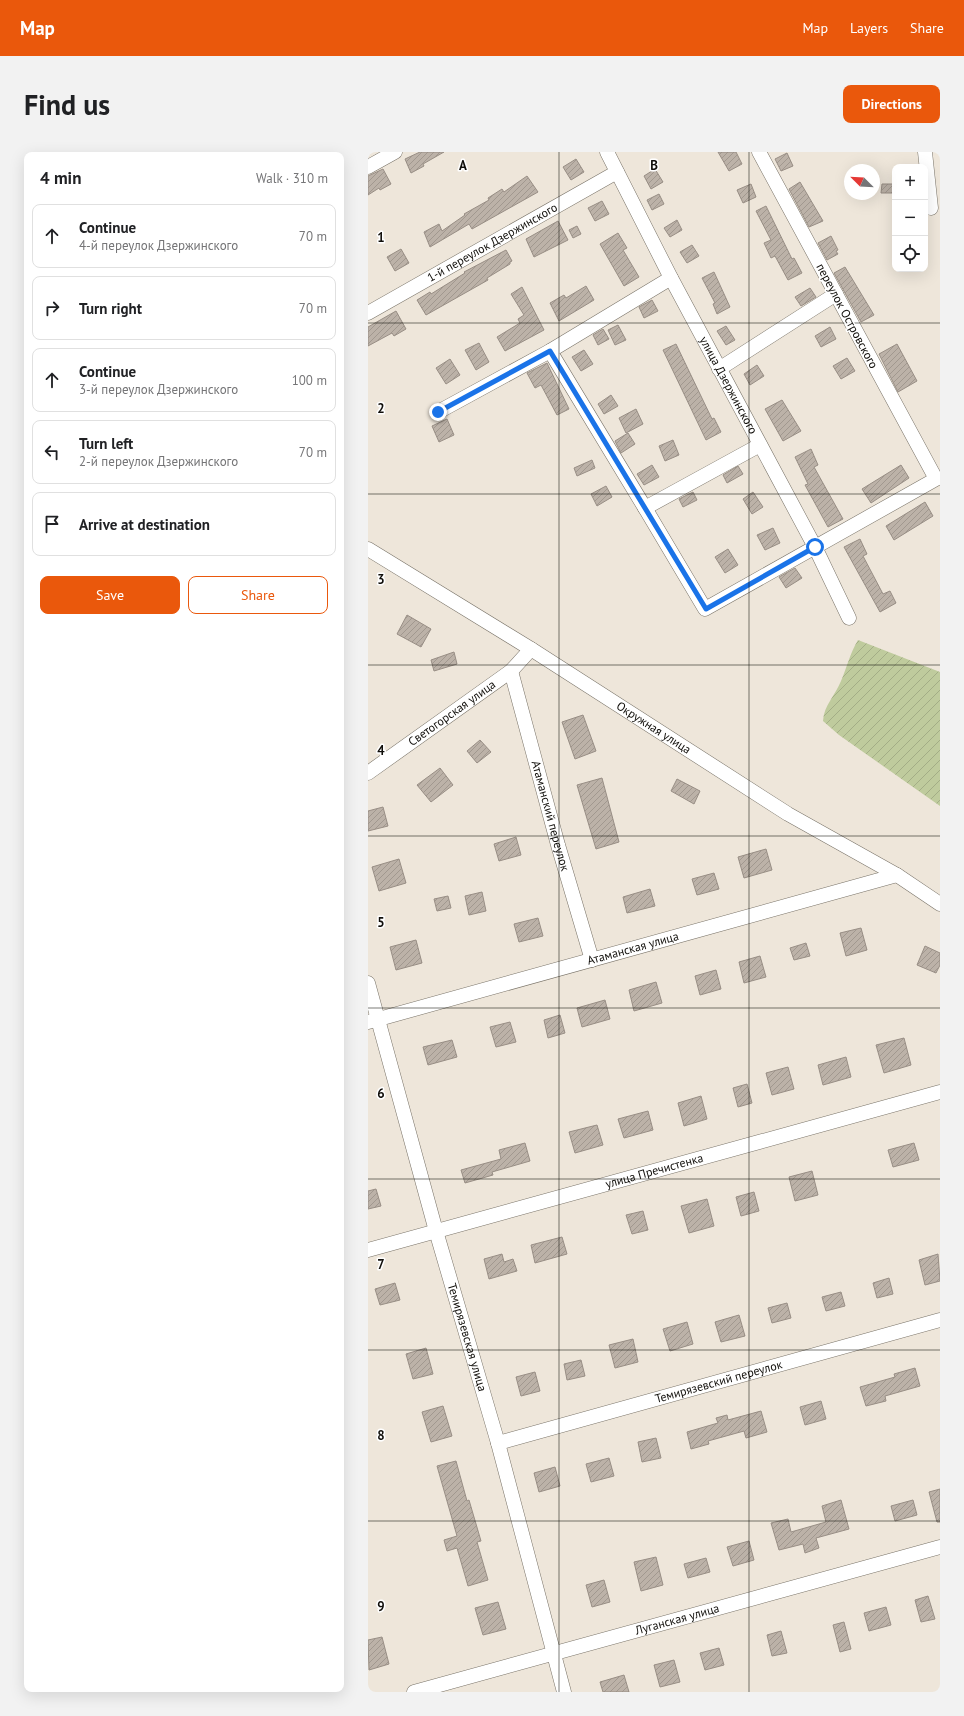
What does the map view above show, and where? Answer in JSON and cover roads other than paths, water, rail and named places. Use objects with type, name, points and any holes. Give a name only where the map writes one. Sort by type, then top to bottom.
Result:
[{"type":"street","points":[[368,167],[395,152]]},
{"type":"street","name":"улица Дзержинского","points":[[607,152],[671,278],[815,547],[849,618]]},
{"type":"street","name":"переулок Островского","points":[[759,152],[936,479],[815,547]]},
{"type":"street","points":[[926,152],[931,208]]},
{"type":"street","name":"1-й переулок Дзержинского","points":[[368,313],[617,172]]},
{"type":"street","points":[[438,412],[550,351],[671,278]]},
{"type":"street","points":[[719,369],[836,294]]},
{"type":"street","points":[[550,351],[706,609],[815,547]]},
{"type":"street","points":[[645,508],[760,445]]},
{"type":"street","name":"Окружная улица","points":[[368,549],[531,649],[788,814],[897,875],[940,904]]},
{"type":"street","name":"Светогорская улица","points":[[368,773],[511,671],[531,649]]},
{"type":"street","name":"Атаманский переулок","points":[[511,671],[558,845],[592,960]]},
{"type":"street","name":"Атаманская улица","points":[[373,1020],[897,875]]},
{"type":"street","name":"Темирязевская улица","points":[[368,983],[373,1020],[498,1443],[564,1692]]},
{"type":"street","name":"улица Пречистенка","points":[[368,1250],[940,1092]]},
{"type":"street","name":"Темирязевский переулок","points":[[498,1443],[940,1320]]},
{"type":"street","name":"Луганская улица","points":[[414,1692],[940,1547]]}]
